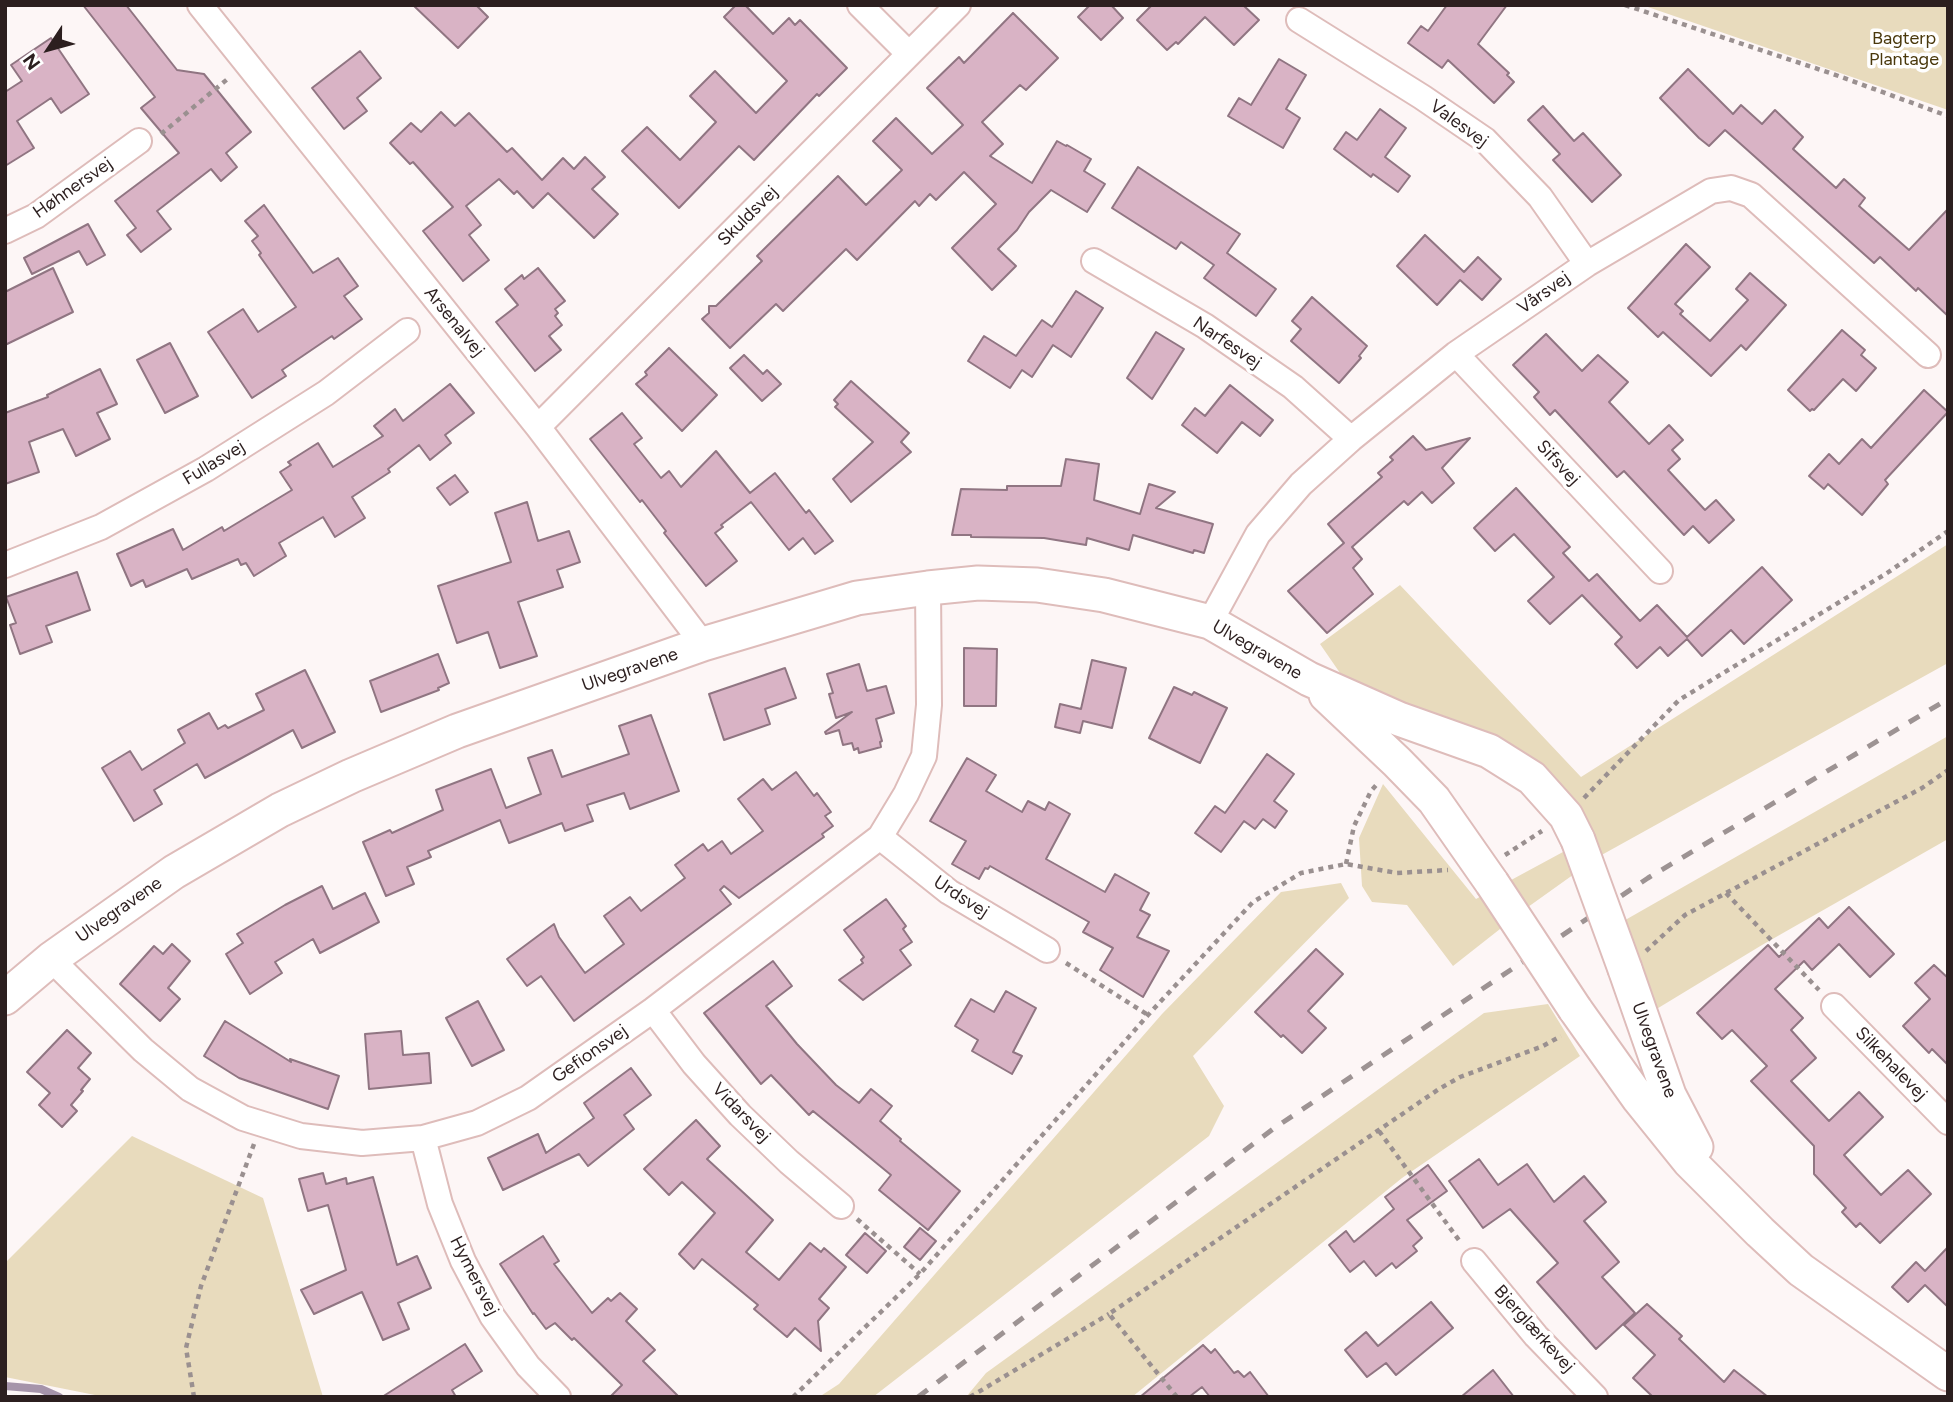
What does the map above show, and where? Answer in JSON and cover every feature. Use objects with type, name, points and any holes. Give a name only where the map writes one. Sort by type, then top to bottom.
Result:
[{"type":"street","name":"Arsenalvej","points":[[200,5],[538,427],[703,644]]},
{"type":"street","points":[[860,5],[909,54]]},
{"type":"street","name":"Skuldsvej","points":[[538,427],[958,5]]},
{"type":"street","name":"Valesvej","points":[[1299,20],[1485,140],[1539,197],[1587,264]]},
{"type":"street","name":"Høhnersvej","points":[[5,231],[36,216],[139,141]]},
{"type":"street","name":"Vårsvej","points":[[1210,622],[1258,534],[1301,484],[1351,439],[1457,354],[1587,264],[1711,191],[1731,188],[1751,195],[1928,355]]},
{"type":"street","name":"Narfesvej","points":[[1094,261],[1205,326],[1293,387],[1351,439]]},
{"type":"street","name":"Fullasvej","points":[[5,565],[101,527],[206,469],[326,393],[407,331]]},
{"type":"street","name":"Sifsvej","points":[[1457,354],[1660,571]]},
{"type":"street","name":"Ulvegravene","points":[[5,998],[51,959],[174,872],[280,810],[351,776],[457,731],[703,644],[857,598],[978,583],[1037,585],[1104,595],[1210,622],[1309,679],[1399,719],[1489,751],[1532,778],[1572,828],[1669,1095],[1701,1156],[1729,1200]]},
{"type":"street","name":"Gefionsvej","points":[[51,959],[143,1050],[190,1089],[243,1118],[301,1136],[362,1143],[423,1138],[477,1123],[528,1098],[653,1010],[880,837],[906,794],[923,756],[929,705],[928,588]]},
{"type":"street","name":"Ulvegravene","points":[[1309,679],[1434,800],[1488,876],[1576,1010],[1639,1099],[1689,1161],[1801,1270],[1948,1374]]},
{"type":"street","name":"Urdsvej","points":[[880,837],[949,892],[1047,950]]},
{"type":"street","name":"Silkehalevej","points":[[1834,1006],[1948,1122]]},
{"type":"street","name":"Vidarsvej","points":[[653,1010],[694,1064],[740,1115],[789,1162],[841,1206]]},
{"type":"street","name":"Hymersvej","points":[[423,1138],[440,1204],[463,1261],[492,1316],[528,1366],[558,1397]]},
{"type":"street","name":"Bjerglærkevej","points":[[1474,1261],[1536,1336],[1595,1397]]},
{"type":"path","points":[[1625,5],[1833,74],[1948,116]]},
{"type":"path","points":[[139,141],[147,146],[247,64]]},
{"type":"path","points":[[793,1397],[920,1274],[1148,1016],[1253,902],[1301,873],[1346,864],[1397,873],[1488,876],[1572,828],[1679,700],[1887,573],[1948,531]]},
{"type":"path","points":[[1346,864],[1354,826],[1371,791],[1397,762]]},
{"type":"path","points":[[1625,969],[1685,915],[1922,788],[1948,770]]},
{"type":"path","points":[[1726,893],[1834,1006]]},
{"type":"path","points":[[1047,950],[1148,1016]]},
{"type":"path","points":[[970,1397],[1109,1314],[1460,1077],[1554,1041],[1568,1031],[1576,1010]]},
{"type":"path","points":[[194,1397],[186,1348],[201,1286],[261,1124]]},
{"type":"path","points":[[1380,1131],[1474,1261]]},
{"type":"path","points":[[841,1206],[920,1274]]},
{"type":"path","points":[[1109,1314],[1177,1397]]},
{"type":"green space","name":"Bagterp Plantage","points":[[1642,5],[1948,5],[1948,110]]},
{"type":"green space","points":[[1948,544],[1948,663],[1598,857],[1453,966],[1407,905],[1372,902],[1362,886],[1359,838],[1383,784],[1476,899],[1587,839],[1567,798],[1349,686],[1320,644],[1400,585],[1581,777]]},
{"type":"green space","points":[[1948,736],[1948,839],[1762,945],[1650,1013],[1620,923]]},
{"type":"green space","points":[[1341,883],[1349,898],[1193,1056],[1224,1106],[1209,1136],[873,1397],[819,1397],[839,1384],[1162,1014],[1281,892]]},
{"type":"green space","points":[[1548,1004],[1580,1056],[1402,1178],[1132,1397],[966,1397],[986,1373],[1484,1013]]},
{"type":"green space","points":[[132,1136],[263,1198],[323,1397],[105,1397],[5,1377],[5,1263]]},
{"type":"building","points":[[83,5],[126,5],[177,70],[204,74],[251,132],[226,153],[237,167],[221,181],[211,169],[157,211],[171,229],[141,252],[127,235],[136,228],[115,201],[179,153],[141,108],[155,97]]},
{"type":"building","points":[[413,5],[476,5],[488,17],[458,48]]},
{"type":"building","points":[[736,5],[745,5],[773,34],[789,18],[795,25],[800,20],[847,68],[819,96],[817,94],[754,160],[739,146],[679,208],[622,151],[647,127],[680,160],[716,122],[690,96],[715,71],[756,113],[787,81],[724,17]]},
{"type":"building","points":[[1090,5],[1111,5],[1123,18],[1101,40],[1078,17]]},
{"type":"building","points":[[1152,5],[1243,5],[1259,20],[1234,45],[1205,17],[1178,44],[1176,42],[1167,50],[1137,20]]},
{"type":"building","points":[[1447,5],[1507,5],[1478,44],[1509,73],[1507,75],[1514,82],[1494,103],[1448,60],[1442,68],[1408,43],[1421,26],[1428,31]]},
{"type":"building","points":[[1013,13],[1058,58],[1026,90],[1020,85],[982,122],[1003,144],[990,156],[1032,183],[1057,141],[1067,145],[1091,159],[1084,171],[1105,184],[1087,212],[1051,190],[998,249],[1016,266],[992,290],[952,248],[996,204],[964,172],[936,200],[930,194],[919,206],[915,201],[857,260],[846,249],[783,311],[776,304],[730,348],[702,319],[709,313],[709,306],[716,306],[762,261],[757,256],[838,176],[866,205],[902,170],[873,141],[896,118],[932,154],[963,125],[927,88],[959,57],[964,63]]},
{"type":"building","points":[[51,38],[89,94],[61,113],[51,98],[17,121],[34,148],[5,166],[5,92],[22,81],[11,65]]},
{"type":"building","points":[[360,51],[381,78],[357,98],[367,111],[344,129],[312,88]]},
{"type":"building","points":[[1279,59],[1306,75],[1286,109],[1300,118],[1283,148],[1228,116],[1239,98],[1251,105]]},
{"type":"building","points":[[1688,69],[1733,114],[1741,105],[1762,124],[1775,110],[1803,137],[1793,149],[1836,188],[1844,179],[1865,198],[1859,206],[1909,250],[1948,209],[1948,316],[1880,257],[1874,263],[1725,130],[1709,146],[1699,138],[1660,98]]},
{"type":"building","points":[[1543,106],[1574,141],[1583,133],[1621,175],[1592,202],[1553,160],[1560,154],[1528,120]]},
{"type":"building","points":[[1380,109],[1406,128],[1385,157],[1410,176],[1398,192],[1373,174],[1371,177],[1334,149],[1346,132],[1357,140]]},
{"type":"building","points":[[441,112],[455,126],[469,113],[507,152],[512,148],[542,180],[563,158],[574,169],[585,157],[605,177],[592,189],[618,214],[594,238],[548,193],[533,208],[517,191],[514,194],[499,179],[466,206],[481,225],[469,235],[489,260],[463,281],[423,231],[453,207],[413,162],[410,164],[390,143],[411,123],[421,132]]},
{"type":"building","points":[[1138,167],[1240,234],[1227,253],[1276,289],[1256,316],[1204,278],[1214,265],[1181,242],[1176,249],[1112,208]]},
{"type":"building","points":[[264,205],[313,273],[338,258],[358,286],[344,296],[362,319],[282,370],[286,376],[252,398],[208,332],[243,309],[258,332],[296,307],[259,255],[261,253],[252,241],[258,236],[245,221]]},
{"type":"building","points":[[88,224],[105,255],[87,265],[79,251],[32,274],[24,258]]},
{"type":"building","points":[[1425,235],[1464,272],[1478,257],[1501,279],[1482,300],[1460,280],[1437,305],[1397,266]]},
{"type":"building","points":[[1686,244],[1710,267],[1675,304],[1683,311],[1680,314],[1710,341],[1748,300],[1736,289],[1750,273],[1786,305],[1746,350],[1741,345],[1711,376],[1663,332],[1658,337],[1628,308]]},
{"type":"building","points":[[53,268],[73,312],[5,345],[5,292]]},
{"type":"building","points":[[538,268],[565,301],[555,309],[558,313],[555,316],[562,325],[549,336],[561,350],[535,371],[496,322],[518,305],[505,289],[522,275],[524,279]]},
{"type":"building","points":[[1076,291],[1103,308],[1071,357],[1053,345],[1032,377],[1022,370],[1010,388],[968,361],[984,336],[1016,356],[1042,320],[1052,327]]},
{"type":"building","points":[[1312,297],[1367,346],[1359,356],[1361,358],[1339,383],[1291,341],[1301,329],[1292,321]]},
{"type":"building","points":[[1842,330],[1865,350],[1861,355],[1876,368],[1856,391],[1843,379],[1810,411],[1788,390]]},
{"type":"building","points":[[1156,332],[1184,349],[1152,399],[1127,378]]},
{"type":"building","points":[[1546,334],[1582,371],[1598,355],[1628,382],[1609,402],[1649,444],[1669,425],[1683,440],[1672,450],[1680,459],[1668,470],[1705,510],[1716,500],[1734,520],[1709,543],[1693,526],[1684,535],[1624,471],[1617,477],[1555,410],[1550,415],[1534,397],[1539,392],[1513,365]]},
{"type":"building","points":[[170,343],[198,396],[165,413],[137,360]]},
{"type":"building","points":[[669,348],[717,395],[682,431],[636,384]]},
{"type":"building","points":[[744,355],[763,374],[767,370],[781,384],[762,401],[730,368]]},
{"type":"building","points":[[100,369],[117,404],[97,413],[110,439],[76,456],[63,429],[29,442],[39,472],[5,484],[5,413],[48,397],[47,395]]},
{"type":"building","points":[[851,381],[909,433],[901,442],[911,452],[851,502],[833,479],[873,442],[835,407],[838,404],[834,400]]},
{"type":"building","points":[[450,384],[474,413],[445,435],[451,443],[430,460],[419,445],[388,469],[390,472],[352,497],[365,518],[335,537],[323,517],[279,543],[286,556],[254,576],[246,563],[241,565],[238,559],[192,579],[187,569],[146,587],[143,580],[131,586],[117,554],[173,529],[183,550],[222,527],[224,531],[292,490],[280,472],[291,465],[288,462],[318,443],[333,467],[383,436],[374,426],[395,409],[403,421]]},
{"type":"building","points":[[1230,385],[1273,420],[1260,436],[1242,422],[1217,453],[1182,425],[1195,408],[1205,416]]},
{"type":"building","points":[[1924,390],[1948,412],[1885,480],[1888,484],[1862,515],[1828,484],[1824,489],[1809,476],[1829,454],[1839,464],[1862,439],[1871,448]]},
{"type":"building","points":[[622,413],[642,438],[634,444],[661,478],[669,471],[681,487],[716,451],[750,493],[775,473],[806,513],[809,510],[833,541],[815,554],[803,538],[789,550],[751,502],[721,525],[723,527],[715,533],[737,561],[706,586],[642,500],[640,502],[590,439]]},
{"type":"building","points":[[1413,436],[1426,450],[1470,438],[1442,468],[1454,483],[1432,503],[1422,492],[1408,505],[1404,501],[1352,547],[1362,559],[1353,568],[1373,594],[1327,633],[1288,591],[1344,543],[1328,524],[1382,477],[1378,473],[1393,460],[1390,457]]},
{"type":"building","points":[[1066,459],[1099,464],[1094,500],[1140,514],[1149,484],[1175,492],[1156,508],[1213,524],[1204,553],[1194,550],[1193,553],[1133,535],[1129,550],[1087,538],[1086,545],[1044,538],[952,535],[961,489],[1007,490],[1007,486],[1061,486]]},
{"type":"building","points":[[455,475],[468,492],[450,505],[437,488]]},
{"type":"building","points":[[1516,488],[1570,547],[1563,553],[1589,581],[1597,574],[1640,621],[1657,605],[1687,637],[1762,567],[1792,600],[1744,644],[1731,630],[1702,656],[1687,639],[1668,656],[1660,647],[1637,668],[1615,644],[1622,637],[1582,595],[1550,624],[1528,601],[1554,577],[1514,534],[1495,551],[1474,528]]},
{"type":"building","points":[[527,502],[538,541],[569,531],[580,562],[557,570],[563,587],[518,602],[537,656],[500,668],[488,632],[457,643],[438,586],[511,562],[495,513]]},
{"type":"building","points":[[77,572],[90,610],[46,626],[52,642],[20,654],[10,625],[16,623],[6,597]]},
{"type":"building","points":[[964,648],[997,649],[996,706],[964,706]]},
{"type":"building","points":[[438,654],[449,683],[438,688],[439,690],[381,712],[370,681]]},
{"type":"building","points":[[1092,660],[1126,668],[1112,728],[1083,721],[1080,733],[1055,727],[1060,704],[1081,709]]},
{"type":"building","points":[[859,664],[867,691],[886,686],[894,713],[876,719],[881,747],[859,753],[858,748],[854,750],[852,743],[843,745],[839,730],[826,734],[825,732],[852,712],[836,718],[827,674]]},
{"type":"building","points":[[785,668],[796,698],[765,709],[770,724],[724,740],[709,694]]},
{"type":"building","points":[[305,670],[335,732],[302,748],[293,730],[205,778],[197,764],[154,790],[162,804],[134,821],[102,768],[130,751],[142,770],[185,743],[178,730],[209,713],[218,729],[225,725],[228,728],[264,710],[256,694]]},
{"type":"building","points":[[1174,687],[1192,695],[1194,692],[1227,708],[1200,763],[1149,738]]},
{"type":"building","points":[[651,715],[679,791],[630,809],[624,793],[587,805],[593,821],[565,831],[562,823],[509,843],[500,820],[428,851],[431,857],[407,867],[414,884],[386,896],[363,842],[390,830],[392,833],[443,810],[436,790],[491,769],[506,808],[541,794],[528,758],[552,750],[562,777],[629,754],[619,726]]},
{"type":"building","points":[[1267,754],[1294,774],[1274,801],[1287,811],[1275,828],[1263,819],[1255,829],[1244,821],[1221,852],[1195,833],[1215,806],[1225,813]]},
{"type":"building","points":[[967,758],[996,775],[986,791],[1022,812],[1028,801],[1045,810],[1049,802],[1070,814],[1046,859],[1105,892],[1115,874],[1149,893],[1140,910],[1150,915],[1137,937],[1169,951],[1143,997],[1100,970],[1113,948],[1083,932],[1089,922],[990,866],[985,868],[979,879],[952,864],[966,841],[930,821]]},
{"type":"building","points":[[796,772],[814,796],[817,793],[831,812],[825,816],[833,826],[822,834],[824,837],[739,898],[724,886],[720,890],[731,904],[574,1021],[541,976],[527,986],[507,959],[554,924],[559,937],[585,973],[624,944],[604,916],[630,897],[641,911],[685,878],[675,865],[703,844],[708,851],[722,841],[731,854],[763,831],[738,799],[763,779],[772,790]]},
{"type":"building","points":[[322,886],[333,909],[365,893],[379,922],[320,953],[313,939],[275,962],[282,973],[250,994],[226,954],[243,943],[237,934]]},
{"type":"building","points":[[886,899],[906,926],[903,929],[912,942],[900,950],[911,965],[863,1000],[839,980],[863,963],[861,960],[864,957],[844,930]]},
{"type":"building","points":[[1849,907],[1894,954],[1870,977],[1839,944],[1812,970],[1804,961],[1775,989],[1803,1018],[1791,1030],[1816,1058],[1791,1081],[1829,1121],[1859,1092],[1883,1117],[1844,1155],[1881,1195],[1908,1170],[1931,1194],[1880,1243],[1860,1223],[1856,1227],[1842,1212],[1846,1208],[1814,1174],[1814,1146],[1751,1081],[1767,1066],[1732,1030],[1722,1039],[1697,1013],[1768,945],[1779,957],[1819,918],[1828,928]]},
{"type":"building","points":[[172,944],[190,961],[168,988],[180,999],[160,1021],[120,984],[154,946],[163,954]]},
{"type":"building","points":[[1316,949],[1343,974],[1308,1011],[1326,1028],[1302,1053],[1255,1012]]},
{"type":"building","points":[[773,961],[792,986],[766,1006],[836,1085],[859,1103],[871,1089],[892,1106],[880,1121],[960,1191],[928,1230],[879,1190],[891,1175],[813,1111],[809,1115],[771,1075],[761,1084],[704,1013]]},
{"type":"building","points":[[1934,965],[1948,978],[1948,1065],[1932,1049],[1929,1053],[1903,1026],[1930,999],[1915,983]]},
{"type":"building","points":[[1006,991],[1036,1008],[1013,1052],[1022,1056],[1012,1074],[972,1051],[978,1040],[955,1026],[971,999],[994,1012]]},
{"type":"building","points":[[478,1001],[504,1050],[472,1066],[446,1018]]},
{"type":"building","points":[[225,1021],[291,1062],[290,1059],[339,1076],[328,1109],[239,1078],[204,1056]]},
{"type":"building","points":[[67,1030],[91,1053],[78,1068],[90,1079],[71,1105],[77,1111],[62,1127],[39,1105],[50,1093],[27,1072]]},
{"type":"building","points":[[401,1031],[403,1055],[429,1053],[431,1083],[369,1089],[365,1034]]},
{"type":"building","points":[[631,1068],[651,1095],[624,1115],[634,1129],[588,1166],[579,1154],[503,1190],[488,1158],[538,1134],[546,1153],[594,1118],[584,1103]]},
{"type":"building","points":[[696,1120],[720,1146],[707,1159],[773,1220],[746,1252],[779,1280],[810,1243],[821,1252],[824,1248],[846,1267],[819,1299],[829,1308],[818,1321],[821,1351],[795,1328],[787,1337],[754,1309],[758,1305],[702,1259],[694,1269],[679,1254],[715,1213],[682,1182],[669,1195],[644,1169]]},
{"type":"building","points":[[1479,1159],[1498,1185],[1527,1164],[1554,1202],[1584,1176],[1606,1202],[1584,1221],[1619,1262],[1602,1277],[1635,1313],[1596,1349],[1537,1282],[1558,1263],[1510,1209],[1483,1228],[1449,1181]]},
{"type":"building","points":[[1428,1165],[1447,1191],[1407,1220],[1422,1238],[1413,1246],[1417,1251],[1396,1268],[1392,1263],[1376,1276],[1364,1261],[1350,1272],[1329,1245],[1346,1231],[1354,1242],[1394,1209],[1385,1197]]},
{"type":"building","points":[[323,1173],[326,1184],[346,1178],[347,1184],[373,1177],[397,1265],[417,1256],[431,1288],[398,1303],[409,1329],[383,1340],[362,1292],[314,1314],[301,1290],[346,1270],[328,1205],[308,1211],[299,1179]]},
{"type":"building","points":[[920,1228],[936,1241],[920,1260],[904,1247]]},
{"type":"building","points":[[865,1233],[886,1251],[867,1273],[846,1255]]},
{"type":"building","points":[[543,1236],[559,1261],[554,1264],[592,1313],[608,1298],[611,1301],[620,1293],[637,1309],[626,1321],[655,1350],[643,1361],[679,1397],[610,1397],[622,1385],[574,1338],[572,1340],[555,1323],[546,1329],[533,1314],[500,1264]]},
{"type":"building","points":[[1948,1247],[1948,1307],[1925,1285],[1908,1302],[1892,1287],[1916,1262],[1925,1271]]},
{"type":"building","points":[[1431,1302],[1453,1328],[1396,1375],[1386,1363],[1367,1377],[1345,1350],[1366,1332],[1378,1346]]},
{"type":"building","points":[[1647,1304],[1682,1336],[1679,1339],[1724,1382],[1734,1370],[1768,1397],[1653,1397],[1633,1378],[1655,1355],[1624,1325]]},
{"type":"building","points":[[465,1344],[482,1371],[452,1390],[456,1397],[382,1397]]},
{"type":"building","points":[[1203,1345],[1211,1353],[1215,1349],[1234,1373],[1238,1371],[1244,1377],[1250,1372],[1269,1397],[1210,1397],[1202,1387],[1189,1397],[1140,1397]]},
{"type":"building","points":[[1493,1370],[1514,1397],[1461,1397]]},
{"type":"waterway","points":[[5,1386],[41,1389],[59,1397]]},
{"type":"railway","points":[[918,1397],[1273,1129],[1648,878],[1948,699]]}]
